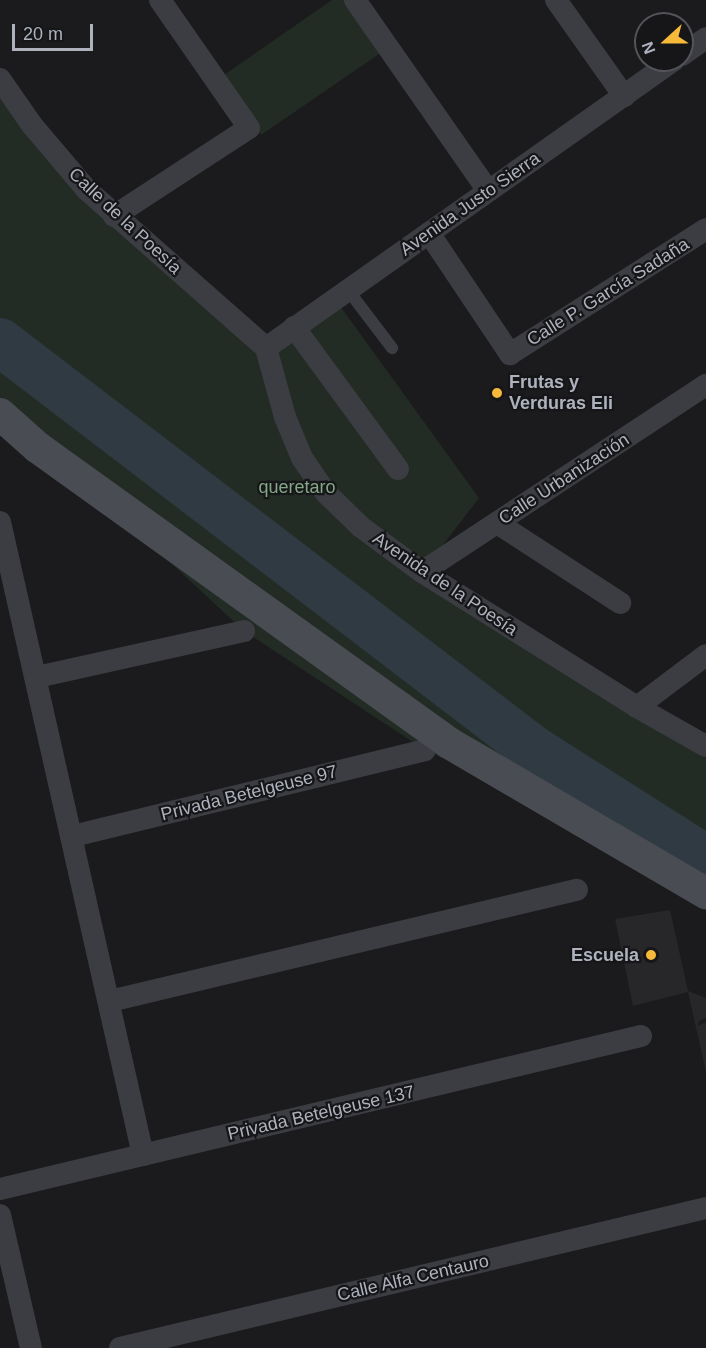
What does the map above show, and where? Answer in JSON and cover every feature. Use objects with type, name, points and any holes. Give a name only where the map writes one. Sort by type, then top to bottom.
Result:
[{"type":"main road","points":[[0,414],[38,447],[449,743],[706,893]]},
{"type":"street","points":[[114,216],[249,128],[160,0]]},
{"type":"street","points":[[355,0],[488,191]]},
{"type":"street","points":[[556,0],[624,96]]},
{"type":"street","name":"Avenida Justo Sierra","points":[[266,348],[657,72]]},
{"type":"street","name":"Calle de la Poesía","points":[[0,79],[32,125],[87,190],[266,348]]},
{"type":"street","name":"Calle P. García Sadaña","points":[[429,233],[510,354],[706,229]]},
{"type":"street","points":[[294,327],[398,469]]},
{"type":"street","name":"Avenida de la Poesía","points":[[266,348],[285,417],[302,458],[326,493],[361,527],[422,572],[637,707],[706,746]]},
{"type":"street","name":"Calle Urbanización","points":[[422,572],[706,385]]},
{"type":"street","points":[[0,522],[73,836],[143,1155]]},
{"type":"street","points":[[497,523],[620,603]]},
{"type":"street","points":[[37,677],[244,631]]},
{"type":"street","points":[[637,707],[706,655]]},
{"type":"street","name":"Privada Betelgeuse 97","points":[[73,836],[425,750]]},
{"type":"street","points":[[110,1001],[577,890]]},
{"type":"street","name":"Privada Betelgeuse 137","points":[[0,1189],[641,1036]]},
{"type":"street","name":"Calle Alfa Centauro","points":[[120,1348],[706,1208]]},
{"type":"street","points":[[0,1215],[31,1348]]},
{"type":"lane","points":[[348,290],[392,348]]},
{"type":"shaded area","name":"Escuela","points":[[670,910],[688,991],[706,998],[706,1018],[699,1021],[698,1026],[706,1022],[706,1072],[688,992],[633,1006],[615,919]]},
{"type":"green space","points":[[332,0],[346,0],[382,52],[261,135],[221,77]]},
{"type":"green space","name":"queretaro","points":[[0,79],[32,125],[265,348],[335,299],[479,498],[422,572],[706,745],[706,893],[606,832],[425,750],[244,631],[71,470],[0,414]]},
{"type":"waterway","points":[[0,342],[534,750],[706,859]]},
{"type":"place","name":"Frutas y Verduras Eli","points":[[497,393]]},
{"type":"place","name":"Escuela","points":[[651,955]]}]
